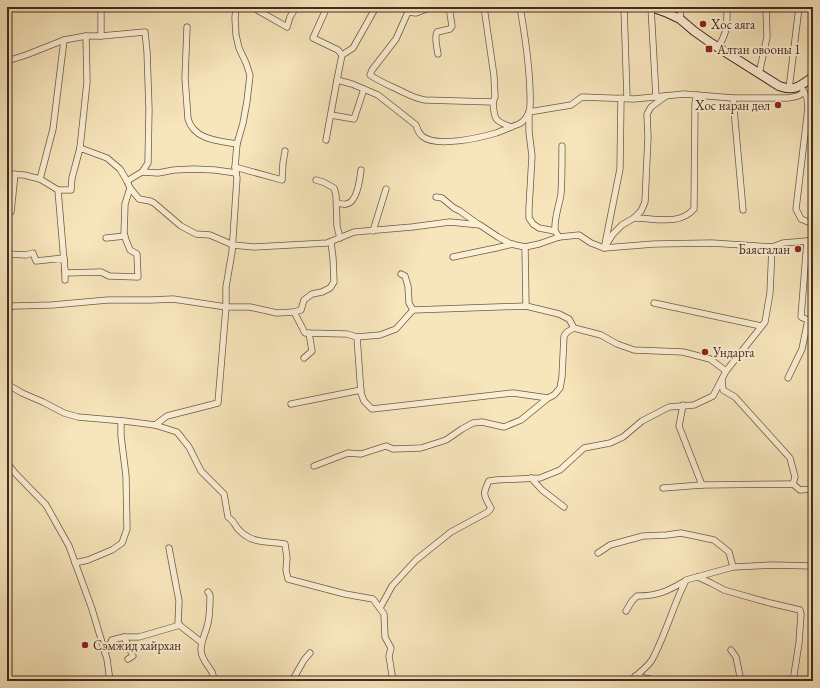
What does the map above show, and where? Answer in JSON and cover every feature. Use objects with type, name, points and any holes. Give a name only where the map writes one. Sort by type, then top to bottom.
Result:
[{"type":"main road","points":[[651,7],[680,20],[718,48],[779,86],[789,89],[802,89],[813,77]]},
{"type":"street","points":[[101,7],[101,36]]},
{"type":"street","points":[[155,426],[167,416],[218,403],[226,306],[226,287],[233,245],[237,144],[245,116],[250,75],[239,48],[236,35],[236,7]]},
{"type":"street","points":[[252,7],[287,27],[290,17],[296,7]]},
{"type":"street","points":[[326,140],[342,56],[338,50],[313,38],[327,7]]},
{"type":"street","points":[[342,56],[353,48],[376,7]]},
{"type":"street","points":[[432,7],[416,13],[408,9],[396,39],[372,70],[370,75],[414,98],[424,100],[493,102]]},
{"type":"street","points":[[438,54],[436,38],[437,32],[450,29],[452,26],[449,7]]},
{"type":"street","points":[[484,7],[494,76],[494,114],[496,119],[501,123],[512,127]]},
{"type":"street","points":[[520,7],[530,73],[529,132],[532,156],[528,208],[529,218],[533,224],[539,228],[555,231]]},
{"type":"street","points":[[624,7],[627,98]]},
{"type":"street","points":[[651,7],[656,97]]},
{"type":"street","points":[[680,20],[681,7]]},
{"type":"street","points":[[718,48],[724,38],[727,28],[727,7]]},
{"type":"street","points":[[759,74],[767,37],[766,7]]},
{"type":"street","points":[[789,89],[799,7]]},
{"type":"street","points":[[187,28],[185,78],[188,119],[190,125],[200,135],[210,140],[237,144]]},
{"type":"street","points":[[7,61],[64,40],[86,36],[145,32],[149,109],[148,163],[142,172],[127,181]]},
{"type":"street","points":[[7,174],[24,175],[40,179],[58,190],[71,190],[72,178],[80,148],[87,82],[86,36]]},
{"type":"street","points":[[40,179],[53,129],[64,40]]},
{"type":"street","points":[[338,80],[378,95],[416,125],[418,131],[423,136],[431,140],[452,141],[495,133],[519,124],[529,112],[571,105],[582,97],[627,98],[684,94],[733,98],[788,98],[798,96],[802,89]]},
{"type":"street","points":[[331,115],[354,119],[364,89]]},
{"type":"street","points":[[802,89],[807,98],[808,108],[796,209],[801,219],[813,224]]},
{"type":"street","points":[[634,218],[662,220],[678,219],[689,214],[694,209],[695,103],[697,95]]},
{"type":"street","points":[[604,248],[613,234],[622,225],[634,218],[641,211],[645,202],[648,114],[651,107],[666,96]]},
{"type":"street","points":[[604,248],[620,169],[621,98]]},
{"type":"street","points":[[733,98],[743,210]]},
{"type":"street","points":[[559,237],[555,231],[555,222],[560,195],[562,146]]},
{"type":"street","points":[[80,148],[107,158],[120,169],[130,188],[139,199],[154,203],[181,226],[196,234],[210,235],[233,245],[254,248],[327,243],[354,232],[450,222],[480,225]]},
{"type":"street","points":[[235,166],[282,180],[282,163],[285,151]]},
{"type":"street","points":[[142,172],[158,173],[174,170],[194,169],[236,173]]},
{"type":"street","points":[[337,203],[346,204],[351,202],[357,190],[361,170]]},
{"type":"street","points":[[11,212],[15,174]]},
{"type":"street","points":[[316,180],[334,188],[337,203],[337,226],[340,238]]},
{"type":"street","points":[[65,273],[101,272],[109,276],[138,277],[137,254],[130,250],[124,235],[125,204],[130,188]]},
{"type":"street","points":[[373,231],[386,189]]},
{"type":"street","points":[[58,190],[65,273]]},
{"type":"street","points":[[436,197],[442,198],[454,208],[498,237],[513,244],[525,247],[559,237],[578,235],[591,243],[604,248],[654,244],[712,243],[772,247],[783,243],[810,241],[800,317],[808,320],[802,349],[788,378]]},
{"type":"street","points":[[106,238],[125,236]]},
{"type":"street","points":[[9,307],[108,300],[173,299],[226,306],[250,307],[277,313],[294,312],[301,310],[304,300],[312,294],[322,292],[330,288],[334,282],[334,258],[331,242]]},
{"type":"street","points":[[453,257],[513,244]]},
{"type":"street","points":[[525,247],[526,306]]},
{"type":"street","points":[[380,608],[392,586],[416,560],[451,532],[488,512],[491,508],[486,499],[484,490],[489,481],[540,478],[560,470],[584,448],[610,443],[624,437],[642,421],[669,407],[694,405],[713,396],[726,370],[764,322],[770,293],[772,247]]},
{"type":"street","points":[[7,254],[26,255],[33,253],[36,261],[64,258],[65,280]]},
{"type":"street","points":[[400,274],[405,276],[408,286],[409,303],[413,310]]},
{"type":"street","points":[[654,302],[761,326]]},
{"type":"street","points":[[294,312],[305,333],[347,334],[357,337],[380,335],[396,329],[413,310],[526,306],[559,314],[568,319],[574,328],[601,335],[617,344],[634,350],[683,352],[710,359],[726,370]]},
{"type":"street","points":[[314,466],[348,453],[361,454],[386,446],[393,449],[421,448],[446,440],[473,423],[482,422],[504,426],[521,420],[548,398],[554,395],[560,388],[564,336],[567,332],[574,328]]},
{"type":"street","points":[[304,358],[312,351],[309,333]]},
{"type":"street","points":[[357,337],[361,390],[364,401],[372,409],[513,393],[548,398]]},
{"type":"street","points":[[722,379],[723,390],[735,397],[790,458],[795,477],[793,484]]},
{"type":"street","points":[[7,386],[10,386],[64,413],[78,417],[155,426],[177,432],[189,447],[201,471],[224,494],[228,517],[234,521],[238,529],[248,537],[257,541],[285,544],[287,558],[286,570],[288,579],[345,594],[373,599],[384,614],[385,637],[391,648],[388,656],[393,681]]},
{"type":"street","points":[[291,404],[361,390]]},
{"type":"street","points":[[684,406],[679,426],[702,486]]},
{"type":"street","points":[[75,563],[88,560],[112,550],[122,542],[127,529],[126,476],[121,436],[121,421]]},
{"type":"street","points":[[7,463],[46,505],[69,546],[92,609],[105,653],[110,681]]},
{"type":"street","points":[[532,478],[542,490],[564,507]]},
{"type":"street","points":[[663,488],[793,484],[800,490],[813,489]]},
{"type":"street","points":[[598,553],[610,545],[643,536],[667,535],[681,532],[714,540],[729,552],[733,567]]},
{"type":"street","points":[[169,548],[179,601],[178,624],[202,642]]},
{"type":"street","points":[[626,611],[637,596],[648,596],[668,591],[686,580],[733,567],[772,565],[813,566]]},
{"type":"street","points":[[698,577],[724,590],[800,610],[799,643],[793,681]]},
{"type":"street","points":[[634,679],[653,660],[686,580]]},
{"type":"street","points":[[208,592],[210,595],[210,612],[202,642],[201,652],[205,662],[213,673],[214,681]]},
{"type":"street","points":[[105,653],[112,640],[124,637],[139,636],[180,625]]},
{"type":"street","points":[[124,637],[133,656],[128,659]]},
{"type":"street","points":[[731,650],[736,657],[742,681]]},
{"type":"street","points":[[292,681],[304,660],[310,653]]},
{"type":"street","points":[[634,679],[659,681]]},
{"type":"place","name":"Хос аяга","points":[[703,24]]},
{"type":"place","name":"Алтан овооны 1","points":[[709,49]]},
{"type":"place","name":"Хос наран дөл","points":[[778,105]]},
{"type":"place","name":"Баясгалан","points":[[798,249]]},
{"type":"place","name":"Ундарга","points":[[705,352]]},
{"type":"place","name":"Сэмжид хайрхан","points":[[85,645]]}]
